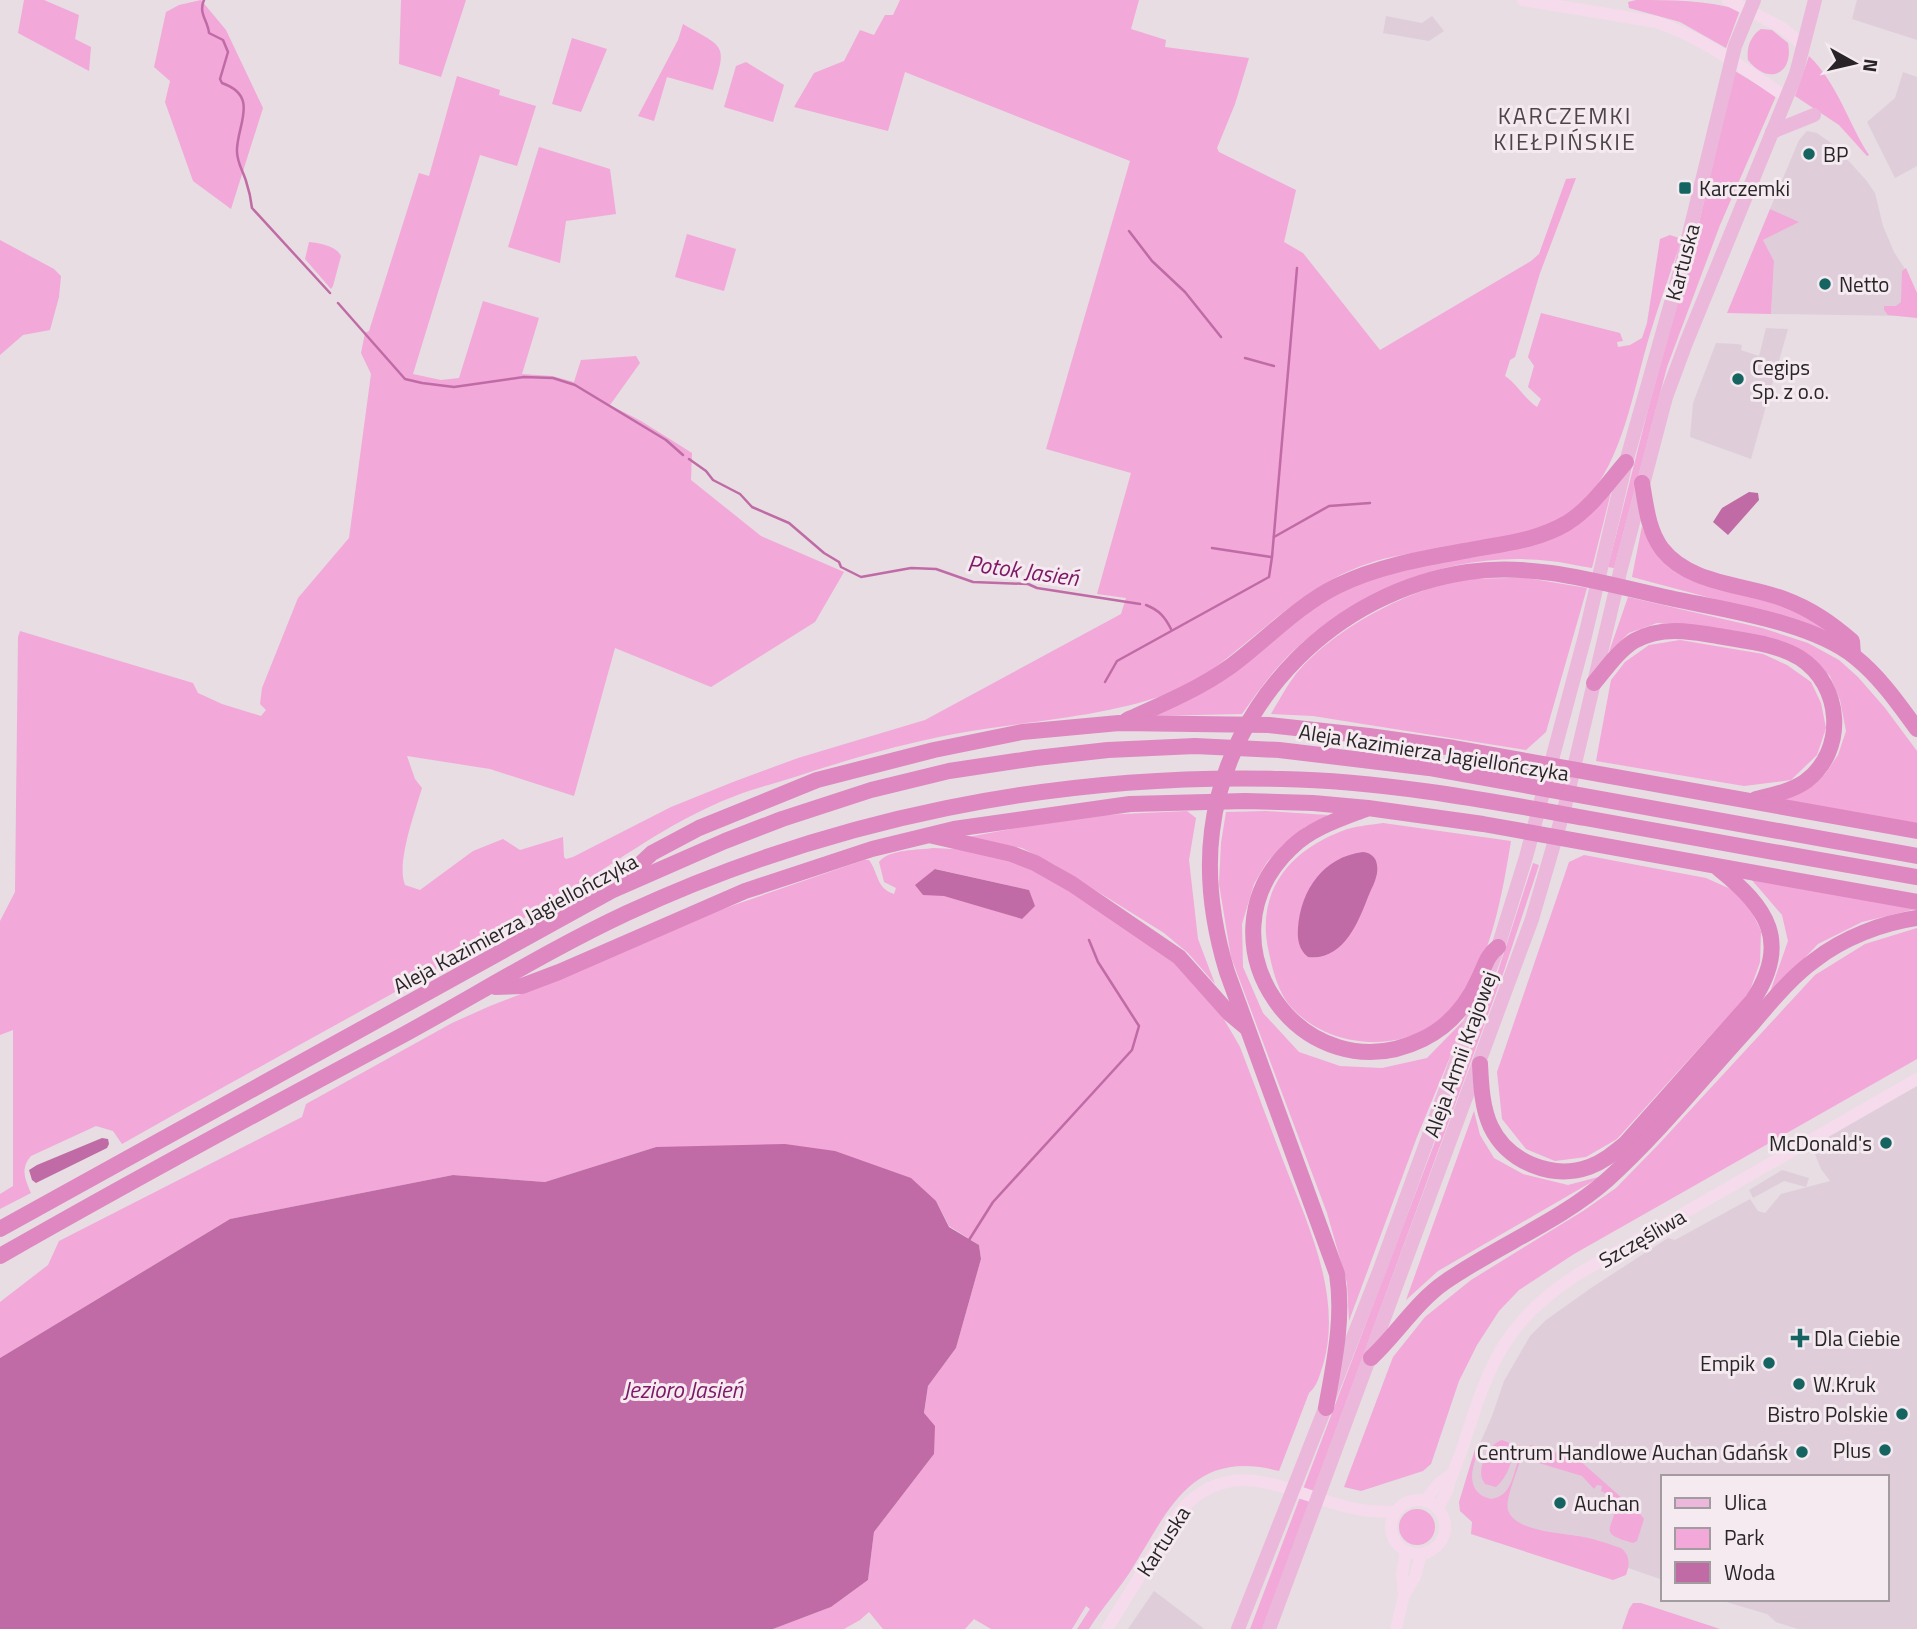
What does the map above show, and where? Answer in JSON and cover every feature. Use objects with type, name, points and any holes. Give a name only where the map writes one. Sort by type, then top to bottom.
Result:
[{"type":"highway","points":[[1119,723],[1203,684],[1231,666],[1318,597],[1363,575],[1404,563],[1523,540],[1569,522],[1587,507],[1626,462]]},
{"type":"highway","points":[[1642,483],[1649,523],[1662,548],[1672,560],[1687,570],[1706,577],[1782,598],[1828,620],[1852,641],[1853,655]]},
{"type":"highway","points":[[1326,1408],[1339,1326],[1337,1274],[1221,953],[1213,917],[1210,869],[1212,830],[1221,786],[1229,764],[1259,704],[1294,661],[1331,628],[1390,594],[1416,584],[1468,572],[1525,570],[1577,577],[1784,625],[1831,641],[1853,655],[1877,676],[1917,729]]},
{"type":"highway","points":[[1594,683],[1622,650],[1646,635],[1662,631],[1691,631],[1755,642],[1789,652],[1811,666],[1825,681],[1832,696],[1835,724],[1828,752],[1814,774],[1804,782],[1778,794],[1750,801]]},
{"type":"highway","points":[[611,891],[652,853],[699,828],[817,780],[934,750],[1022,732],[1119,723],[1269,725],[1357,734],[1454,748],[1917,831]]},
{"type":"highway","name":"Aleja Kazimierza Jagiellończyka","points":[[0,1229],[611,891],[748,832],[871,790],[949,771],[1108,750],[1195,747],[1279,750],[1429,768],[1917,856]]},
{"type":"highway","name":"Aleja Kazimierza Jagiellończyka","points":[[0,1256],[170,1159],[491,988],[552,951],[629,913],[734,869],[823,838],[986,799],[1147,780],[1282,779],[1418,790],[1917,877]]},
{"type":"highway","points":[[491,988],[522,986],[745,891],[855,853],[954,829],[1130,804],[1245,801],[1368,808],[1483,824],[1917,902]]},
{"type":"highway","points":[[1368,808],[1322,827],[1302,839],[1281,858],[1262,889],[1255,911],[1254,950],[1266,989],[1285,1015],[1299,1028],[1336,1046],[1356,1051],[1399,1049],[1430,1036],[1455,1016],[1479,980],[1490,953],[1499,947]]},
{"type":"highway","points":[[930,835],[1012,854],[1035,863],[1072,884],[1179,957],[1229,1013],[1247,1028]]},
{"type":"highway","points":[[1480,1064],[1483,1100],[1491,1126],[1499,1141],[1526,1162],[1543,1169],[1573,1171],[1607,1158],[1625,1144],[1754,1000],[1768,971],[1772,941],[1762,911],[1744,890],[1717,867]]},
{"type":"highway","points":[[1371,1358],[1444,1282],[1604,1182],[1635,1152],[1773,1001],[1815,960],[1841,943],[1873,929],[1917,918]]},
{"type":"main road","points":[[1803,45],[1815,0]]},
{"type":"main road","name":"Kartuska","points":[[1626,462],[1680,271],[1732,61],[1752,5]]},
{"type":"main road","name":"Kartuska","points":[[1642,483],[1676,368],[1796,74],[1803,45]]},
{"type":"main road","points":[[1772,132],[1814,115]]},
{"type":"main road","name":"Aleja Armii Krajowej","points":[[1238,1629],[1389,1246],[1499,947],[1526,857],[1595,595],[1626,462]]},
{"type":"main road","name":"Aleja Armii Krajowej","points":[[1269,1629],[1480,1064],[1550,860],[1642,483]]},
{"type":"street","points":[[1523,0],[1656,22],[1676,29],[1701,41],[1786,97]]},
{"type":"street","points":[[1560,4],[1577,0]]},
{"type":"street","points":[[1728,0],[1752,5],[1803,45]]},
{"type":"street","name":"Szczęśliwa","points":[[1438,1508],[1447,1491],[1491,1365],[1511,1333],[1531,1310],[1578,1274],[1917,1079]]},
{"type":"street","name":"Szczęśliwa","points":[[1425,1500],[1438,1484],[1452,1474]]},
{"type":"street","name":"Kartuska","points":[[1107,1629],[1169,1527],[1193,1496],[1211,1486],[1225,1481],[1260,1482],[1356,1508],[1395,1512]]},
{"type":"street","points":[[1425,1500],[1438,1508],[1444,1520],[1444,1535],[1437,1546],[1421,1554],[1406,1551],[1395,1541],[1391,1526],[1395,1512],[1408,1501],[1425,1500]]},
{"type":"street","name":"Kartuska","points":[[1356,1508],[1391,1526]]},
{"type":"street","points":[[1404,1595],[1402,1574],[1406,1551]]},
{"type":"street","points":[[1396,1629],[1404,1595],[1415,1577],[1421,1554]]},
{"type":"shaded area","points":[[1857,0],[1917,0],[1917,40],[1852,19]]},
{"type":"shaded area","points":[[1386,16],[1422,23],[1432,16],[1444,31],[1429,41],[1383,33]]},
{"type":"shaded area","points":[[1903,72],[1917,77],[1917,166],[1895,178],[1867,122],[1895,98]]},
{"type":"shaded area","points":[[1807,131],[1817,133],[1834,145],[1875,193],[1883,226],[1905,269],[1904,316],[1771,314],[1774,261],[1763,240],[1798,222],[1770,209],[1799,140]]},
{"type":"shaded area","name":"Cegips Sp. z o.o.","points":[[1766,328],[1788,329],[1751,459],[1690,437],[1693,403],[1716,343],[1742,345],[1741,350],[1759,356]]},
{"type":"shaded area","points":[[1917,1085],[1917,1629],[1798,1629],[1776,1622],[1767,1614],[1723,1601],[1889,1601],[1889,1475],[1661,1475],[1661,1579],[1512,1528],[1465,1491],[1478,1448],[1504,1381],[1530,1336],[1546,1320],[1668,1238],[1675,1240],[1750,1199],[1758,1211],[1765,1213],[1781,1194],[1830,1181],[1815,1154],[1818,1141]]},
{"type":"shaded area","points":[[1782,1170],[1809,1178],[1806,1187],[1784,1181],[1753,1198],[1749,1190]]},
{"type":"shaded area","points":[[1154,1591],[1203,1628],[1203,1629],[1128,1629]]},
{"type":"green space","points":[[24,0],[44,0],[79,15],[75,39],[91,47],[89,71],[18,33]]},
{"type":"green space","points":[[201,0],[226,30],[263,108],[231,209],[193,181],[165,102],[170,81],[154,67],[166,12],[179,5]]},
{"type":"green space","points":[[401,0],[466,0],[441,77],[399,64]]},
{"type":"green space","points":[[900,0],[1139,0],[1131,29],[1166,40],[1165,47],[1249,58],[1235,104],[1217,148],[1219,152],[1296,190],[1284,242],[1303,253],[1380,350],[1539,254],[1566,179],[1576,178],[1540,273],[1515,357],[1510,360],[1505,376],[1537,407],[1541,399],[1528,387],[1534,366],[1528,357],[1541,313],[1620,333],[1623,341],[1617,342],[1618,347],[1630,345],[1642,338],[1647,323],[1660,239],[1670,235],[1679,238],[1680,244],[1650,334],[1626,422],[1609,466],[1597,485],[1584,501],[1563,517],[1538,529],[1481,543],[1393,557],[1350,570],[1290,607],[1206,674],[1178,690],[1096,713],[954,734],[895,747],[750,790],[710,807],[661,832],[493,936],[122,1144],[113,1131],[96,1126],[31,1156],[26,1165],[25,1179],[31,1193],[0,1209],[0,1194],[13,1186],[13,1030],[0,1035],[0,921],[15,892],[20,631],[193,683],[198,693],[222,704],[261,716],[266,710],[260,704],[262,688],[298,598],[349,538],[371,374],[361,353],[365,333],[369,331],[419,173],[429,176],[457,76],[500,90],[499,95],[536,106],[517,166],[480,155],[413,374],[441,380],[459,378],[483,301],[539,318],[522,374],[552,376],[574,382],[581,360],[636,356],[640,363],[610,405],[692,453],[691,480],[761,536],[844,572],[815,622],[711,687],[615,648],[574,796],[490,769],[407,756],[415,779],[422,788],[405,851],[405,885],[420,890],[473,851],[503,839],[520,850],[563,837],[564,857],[573,857],[671,807],[733,782],[798,758],[925,720],[1121,614],[1126,598],[1097,594],[1131,473],[1046,449],[1130,161],[905,72],[888,131],[794,107],[814,73],[844,61],[860,30],[874,35],[885,15],[893,15]]},
{"type":"green space","points":[[1628,2],[1702,2],[1740,10],[1726,48],[1680,22],[1629,8]]},
{"type":"green space","points":[[683,24],[719,48],[720,63],[713,90],[667,77],[654,121],[638,116],[678,40]]},
{"type":"green space","points":[[1761,29],[1772,30],[1788,43],[1787,62],[1778,73],[1764,73],[1748,60],[1750,42]]},
{"type":"green space","points":[[572,38],[607,49],[581,112],[552,104]]},
{"type":"green space","points":[[1809,56],[1828,79],[1869,155],[1867,156],[1839,125],[1795,96]]},
{"type":"green space","points":[[746,62],[784,85],[773,122],[724,107],[736,66]]},
{"type":"green space","points":[[1735,71],[1776,96],[1720,225],[1667,367],[1614,568],[1608,567],[1693,248]]},
{"type":"green space","points":[[539,147],[610,169],[616,214],[566,221],[560,263],[508,247]]},
{"type":"green space","points":[[1770,209],[1799,222],[1763,240],[1774,261],[1771,314],[1727,313]]},
{"type":"green space","points":[[687,234],[736,249],[724,291],[675,277]]},
{"type":"green space","points":[[0,240],[54,269],[61,276],[59,297],[50,330],[23,335],[0,355]]},
{"type":"green space","points":[[309,242],[332,247],[341,256],[331,289],[305,259]]},
{"type":"green space","points":[[1906,268],[1917,293],[1917,318],[1888,315],[1884,310],[1884,306],[1896,306],[1901,302],[1902,271]]},
{"type":"green space","points":[[1611,492],[1592,568],[1515,559],[1480,561],[1412,578],[1348,609],[1319,629],[1278,666],[1242,714],[1150,716],[1315,606],[1351,586],[1399,570],[1511,549]]},
{"type":"green space","points":[[1642,526],[1665,563],[1688,578],[1784,606],[1834,633],[1632,577]]},
{"type":"green space","points":[[1527,578],[1587,588],[1546,732],[1526,750],[1313,716],[1271,714],[1290,682],[1308,660],[1350,627],[1374,613],[1425,590],[1450,583],[1473,579]]},
{"type":"green space","points":[[1628,597],[1762,628],[1808,643],[1839,660],[1885,708],[1917,751],[1917,825],[1780,801],[1808,788],[1825,774],[1838,755],[1846,731],[1840,700],[1830,676],[1808,655],[1692,625],[1657,623],[1629,633],[1609,652]]},
{"type":"green space","points":[[1680,640],[1763,654],[1787,665],[1811,682],[1821,703],[1826,728],[1817,755],[1791,780],[1744,786],[1596,761],[1611,680],[1625,662],[1649,645]]},
{"type":"green space","points":[[1187,811],[1196,818],[1189,860],[1198,939],[1215,984],[1188,953],[1164,933],[1055,865],[1022,848],[968,837],[1081,816]]},
{"type":"green space","points":[[1266,811],[1328,815],[1305,827],[1267,862],[1254,884],[1242,924],[1243,967],[1263,1013],[1299,1052],[1340,1066],[1382,1068],[1427,1058],[1466,1018],[1417,1137],[1349,1321],[1347,1283],[1327,1213],[1231,957],[1219,884],[1226,812]]},
{"type":"green space","points":[[1383,823],[1511,841],[1500,901],[1488,943],[1472,980],[1456,1003],[1439,1020],[1419,1033],[1380,1042],[1360,1041],[1322,1030],[1306,1020],[1286,1001],[1269,953],[1267,912],[1271,894],[1280,878],[1291,863],[1305,851],[1347,829]]},
{"type":"green space","points":[[934,848],[990,854],[1038,872],[1155,947],[1194,979],[1218,1010],[1240,1047],[1312,1236],[1326,1288],[1328,1339],[1323,1365],[1316,1384],[1309,1393],[1279,1471],[1249,1466],[1224,1468],[1203,1477],[1186,1490],[1157,1527],[1130,1572],[1089,1629],[1077,1629],[1090,1609],[1086,1606],[1072,1629],[991,1629],[974,1619],[965,1629],[883,1629],[869,1612],[844,1629],[773,1629],[831,1607],[868,1580],[874,1532],[934,1454],[924,1414],[928,1386],[956,1348],[981,1259],[979,1245],[949,1226],[936,1201],[656,1147],[545,1182],[453,1175],[230,1219],[0,1358],[0,1302],[48,1265],[59,1241],[302,1117],[306,1104],[452,1023],[578,972],[714,912],[864,860],[869,860],[881,884],[894,894],[896,888],[884,882],[879,862],[897,852]],"holes":[[[936,869],[1029,890],[1022,919],[916,885]]]},
{"type":"green space","points":[[1584,855],[1706,878],[1733,890],[1751,910],[1761,931],[1760,962],[1749,993],[1617,1139],[1586,1157],[1555,1161],[1526,1149],[1502,1119],[1497,1072],[1569,862]]},
{"type":"green space","points":[[1533,863],[1539,865],[1504,971],[1263,1629],[1250,1629],[1487,1005]]},
{"type":"green space","points":[[1751,879],[1916,909],[1862,922],[1818,944],[1769,995],[1788,941],[1782,915]]},
{"type":"green space","points":[[1917,928],[1917,1059],[1574,1254],[1519,1290],[1499,1311],[1477,1345],[1459,1381],[1431,1464],[1423,1471],[1361,1491],[1344,1487],[1393,1357],[1425,1317],[1471,1280],[1616,1188],[1815,975],[1865,944]]},
{"type":"green space","points":[[1474,1111],[1480,1135],[1494,1158],[1523,1174],[1568,1185],[1602,1176],[1438,1271],[1406,1300]]},
{"type":"green space","points":[[1502,1440],[1512,1444],[1512,1456],[1507,1473],[1496,1487],[1485,1484],[1481,1468],[1488,1451]]},
{"type":"green space","points":[[1484,1442],[1472,1475],[1476,1490],[1482,1496],[1491,1499],[1503,1494],[1510,1485],[1520,1461],[1508,1500],[1508,1510],[1512,1517],[1528,1527],[1589,1538],[1621,1548],[1628,1560],[1626,1575],[1613,1580],[1471,1534],[1472,1522],[1460,1511],[1459,1502],[1476,1446]]},
{"type":"green space","points":[[1531,1445],[1578,1459],[1641,1515],[1644,1519],[1637,1541],[1633,1543],[1610,1533],[1615,1503],[1613,1497],[1601,1491],[1602,1486],[1597,1485],[1594,1489],[1582,1476],[1529,1460]]},
{"type":"green space","points":[[1417,1509],[1429,1515],[1435,1527],[1429,1539],[1417,1545],[1405,1539],[1399,1527],[1405,1515]]},
{"type":"green space","points":[[1633,1603],[1641,1603],[1720,1629],[1622,1629]]},
{"type":"water","points":[[1749,492],[1758,493],[1759,500],[1728,535],[1713,522],[1722,508]]},
{"type":"water","points":[[1363,852],[1374,858],[1377,873],[1354,928],[1340,947],[1331,953],[1308,957],[1301,948],[1298,932],[1300,914],[1309,889],[1326,868],[1336,861]]},
{"type":"water","points":[[935,869],[1029,890],[1035,906],[1022,919],[944,896],[923,895],[915,885]]},
{"type":"water","points":[[102,1138],[108,1139],[107,1148],[36,1183],[32,1180],[29,1170],[37,1165]]},
{"type":"water","name":"Jezioro Jasień","points":[[785,1144],[835,1151],[911,1178],[936,1201],[949,1227],[979,1245],[981,1259],[956,1348],[928,1386],[924,1413],[935,1426],[934,1454],[874,1532],[868,1580],[831,1607],[773,1629],[0,1629],[0,1358],[230,1219],[453,1175],[545,1182],[656,1147]]},
{"type":"waterway","name":"Potok Jasień","points":[[204,0],[203,13],[209,33],[223,40],[228,52],[220,79],[240,95],[243,103],[237,153],[252,208],[330,293]]},
{"type":"waterway","points":[[1129,231],[1152,261],[1185,292],[1221,337]]},
{"type":"waterway","points":[[1105,682],[1117,661],[1269,577],[1297,268]]},
{"type":"waterway","name":"Potok Jasień","points":[[338,303],[405,379],[454,387],[524,377],[553,378],[575,385],[666,440],[683,455]]},
{"type":"waterway","points":[[1245,358],[1274,366]]},
{"type":"waterway","name":"Potok Jasień","points":[[689,459],[706,471],[713,480],[740,494],[752,507],[789,523],[824,553],[839,562],[841,567],[861,577],[911,568],[936,569],[973,582],[1028,584],[1037,588],[1140,604]]},
{"type":"waterway","points":[[1274,537],[1329,506],[1370,503]]},
{"type":"waterway","points":[[1212,548],[1271,557]]},
{"type":"waterway","name":"Potok Jasień","points":[[1146,605],[1161,614],[1171,629]]},
{"type":"waterway","points":[[969,1240],[993,1202],[1132,1050],[1139,1026],[1098,962],[1089,940]]},
{"type":"place","name":"BP","points":[[1809,154]]},
{"type":"place","name":"Karczemki","points":[[1685,188]]},
{"type":"place","name":"Netto","points":[[1825,284]]},
{"type":"place","name":"Cegips Sp. z o.o.","points":[[1738,379]]},
{"type":"place","name":"McDonald's","points":[[1886,1143]]},
{"type":"place","name":"Dla Ciebie","points":[[1800,1338]]},
{"type":"place","name":"Empik","points":[[1769,1363]]},
{"type":"place","name":"W.Kruk","points":[[1799,1384]]},
{"type":"place","name":"Bistro Polskie","points":[[1902,1414]]},
{"type":"place","name":"Plus","points":[[1885,1450]]},
{"type":"place","name":"Centrum Handlowe Auchan Gdańsk","points":[[1802,1452]]},
{"type":"place","name":"Auchan","points":[[1560,1503]]},
{"type":"district","name":"KARCZEMKI KIEŁPIŃSKIE","points":[[1565,128]]}]
